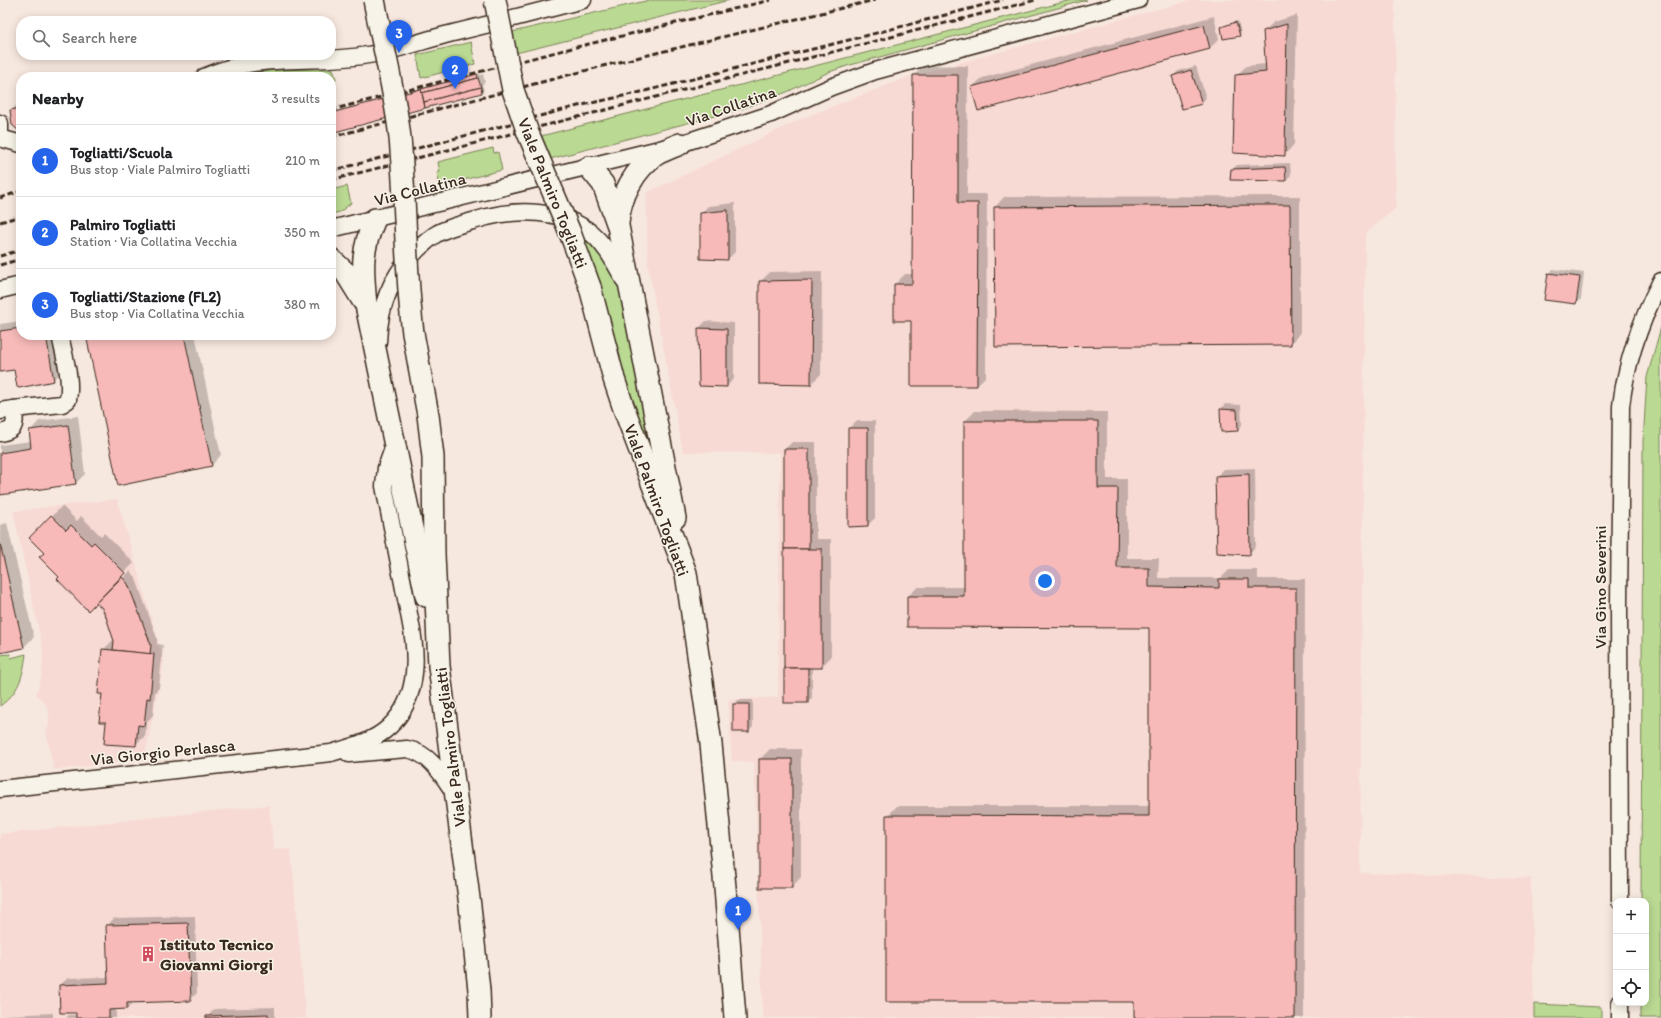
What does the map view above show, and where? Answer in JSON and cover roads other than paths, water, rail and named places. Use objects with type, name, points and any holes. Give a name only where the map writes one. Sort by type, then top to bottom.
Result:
[{"type":"main road","name":"Viale Palmiro Togliatti","points":[[374,0],[394,99],[400,138],[405,206],[408,291],[413,333],[428,415],[433,457],[434,554],[439,666],[480,990],[480,1018]]},
{"type":"main road","name":"Viale Palmiro Togliatti","points":[[495,0],[513,90],[528,133],[569,230],[590,287],[614,379],[623,406],[686,573],[711,744],[725,887],[735,1018]]},
{"type":"main road","points":[[618,226],[623,197],[629,185],[639,172],[656,155],[680,144]]},
{"type":"main road","points":[[589,167],[603,184],[618,226],[686,573]]},
{"type":"main road","points":[[375,219],[368,234],[364,252],[363,271],[366,305],[395,441],[439,666]]},
{"type":"main road","points":[[336,264],[348,276],[366,305]]},
{"type":"street","points":[[336,58],[374,54],[583,0]]},
{"type":"street","name":"Via Collatina","points":[[336,228],[680,144],[740,126],[831,87],[876,70],[1138,0]]},
{"type":"street","points":[[217,72],[230,67],[262,61],[287,60]]},
{"type":"street","points":[[0,123],[0,130]]},
{"type":"street","points":[[0,138],[16,143]]},
{"type":"street","points":[[379,367],[379,333],[381,315],[387,294],[396,274],[406,261],[434,236],[442,231],[474,221],[504,213],[516,212],[545,214],[570,220],[586,230],[605,247],[632,293]]},
{"type":"street","name":"Via Gino Severini","points":[[1620,898],[1618,604],[1620,412],[1626,375],[1634,347],[1649,306],[1661,281]]},
{"type":"street","points":[[0,290],[16,286]]},
{"type":"street","points":[[0,433],[8,432],[13,428],[15,422],[7,410],[62,404],[68,400],[70,391],[61,340]]},
{"type":"street","points":[[331,753],[361,744],[389,728],[404,708],[411,691],[415,665],[413,640],[384,486],[386,468],[395,441]]},
{"type":"street","points":[[331,753],[348,754],[407,749],[413,750],[420,753],[431,762],[455,796]]},
{"type":"street","name":"Via Giorgio Perlasca","points":[[3,790],[331,753]]},
{"type":"street","points":[[1620,1006],[1620,1018]]},
{"type":"railway","points":[[336,109],[564,50],[771,0]]},
{"type":"railway","points":[[336,136],[607,65],[875,0]]},
{"type":"railway","points":[[336,170],[578,106],[637,93],[1003,0]]},
{"type":"railway","points":[[336,179],[1036,0]]},
{"type":"railway","points":[[0,198],[16,193]]},
{"type":"railway","points":[[0,222],[16,217]]},
{"type":"railway","points":[[0,256],[16,251]]},
{"type":"railway","points":[[0,265],[16,260]]},
{"type":"place","name":"Togliatti/Stazione (FL2)","points":[[399,53]]},
{"type":"place","name":"Palmiro Togliatti","points":[[455,89]]},
{"type":"place","name":"Togliatti/Scuola","points":[[738,930]]},
{"type":"place","name":"Istituto Tecnico Giovanni Giorgi","points":[[148,954]]}]
